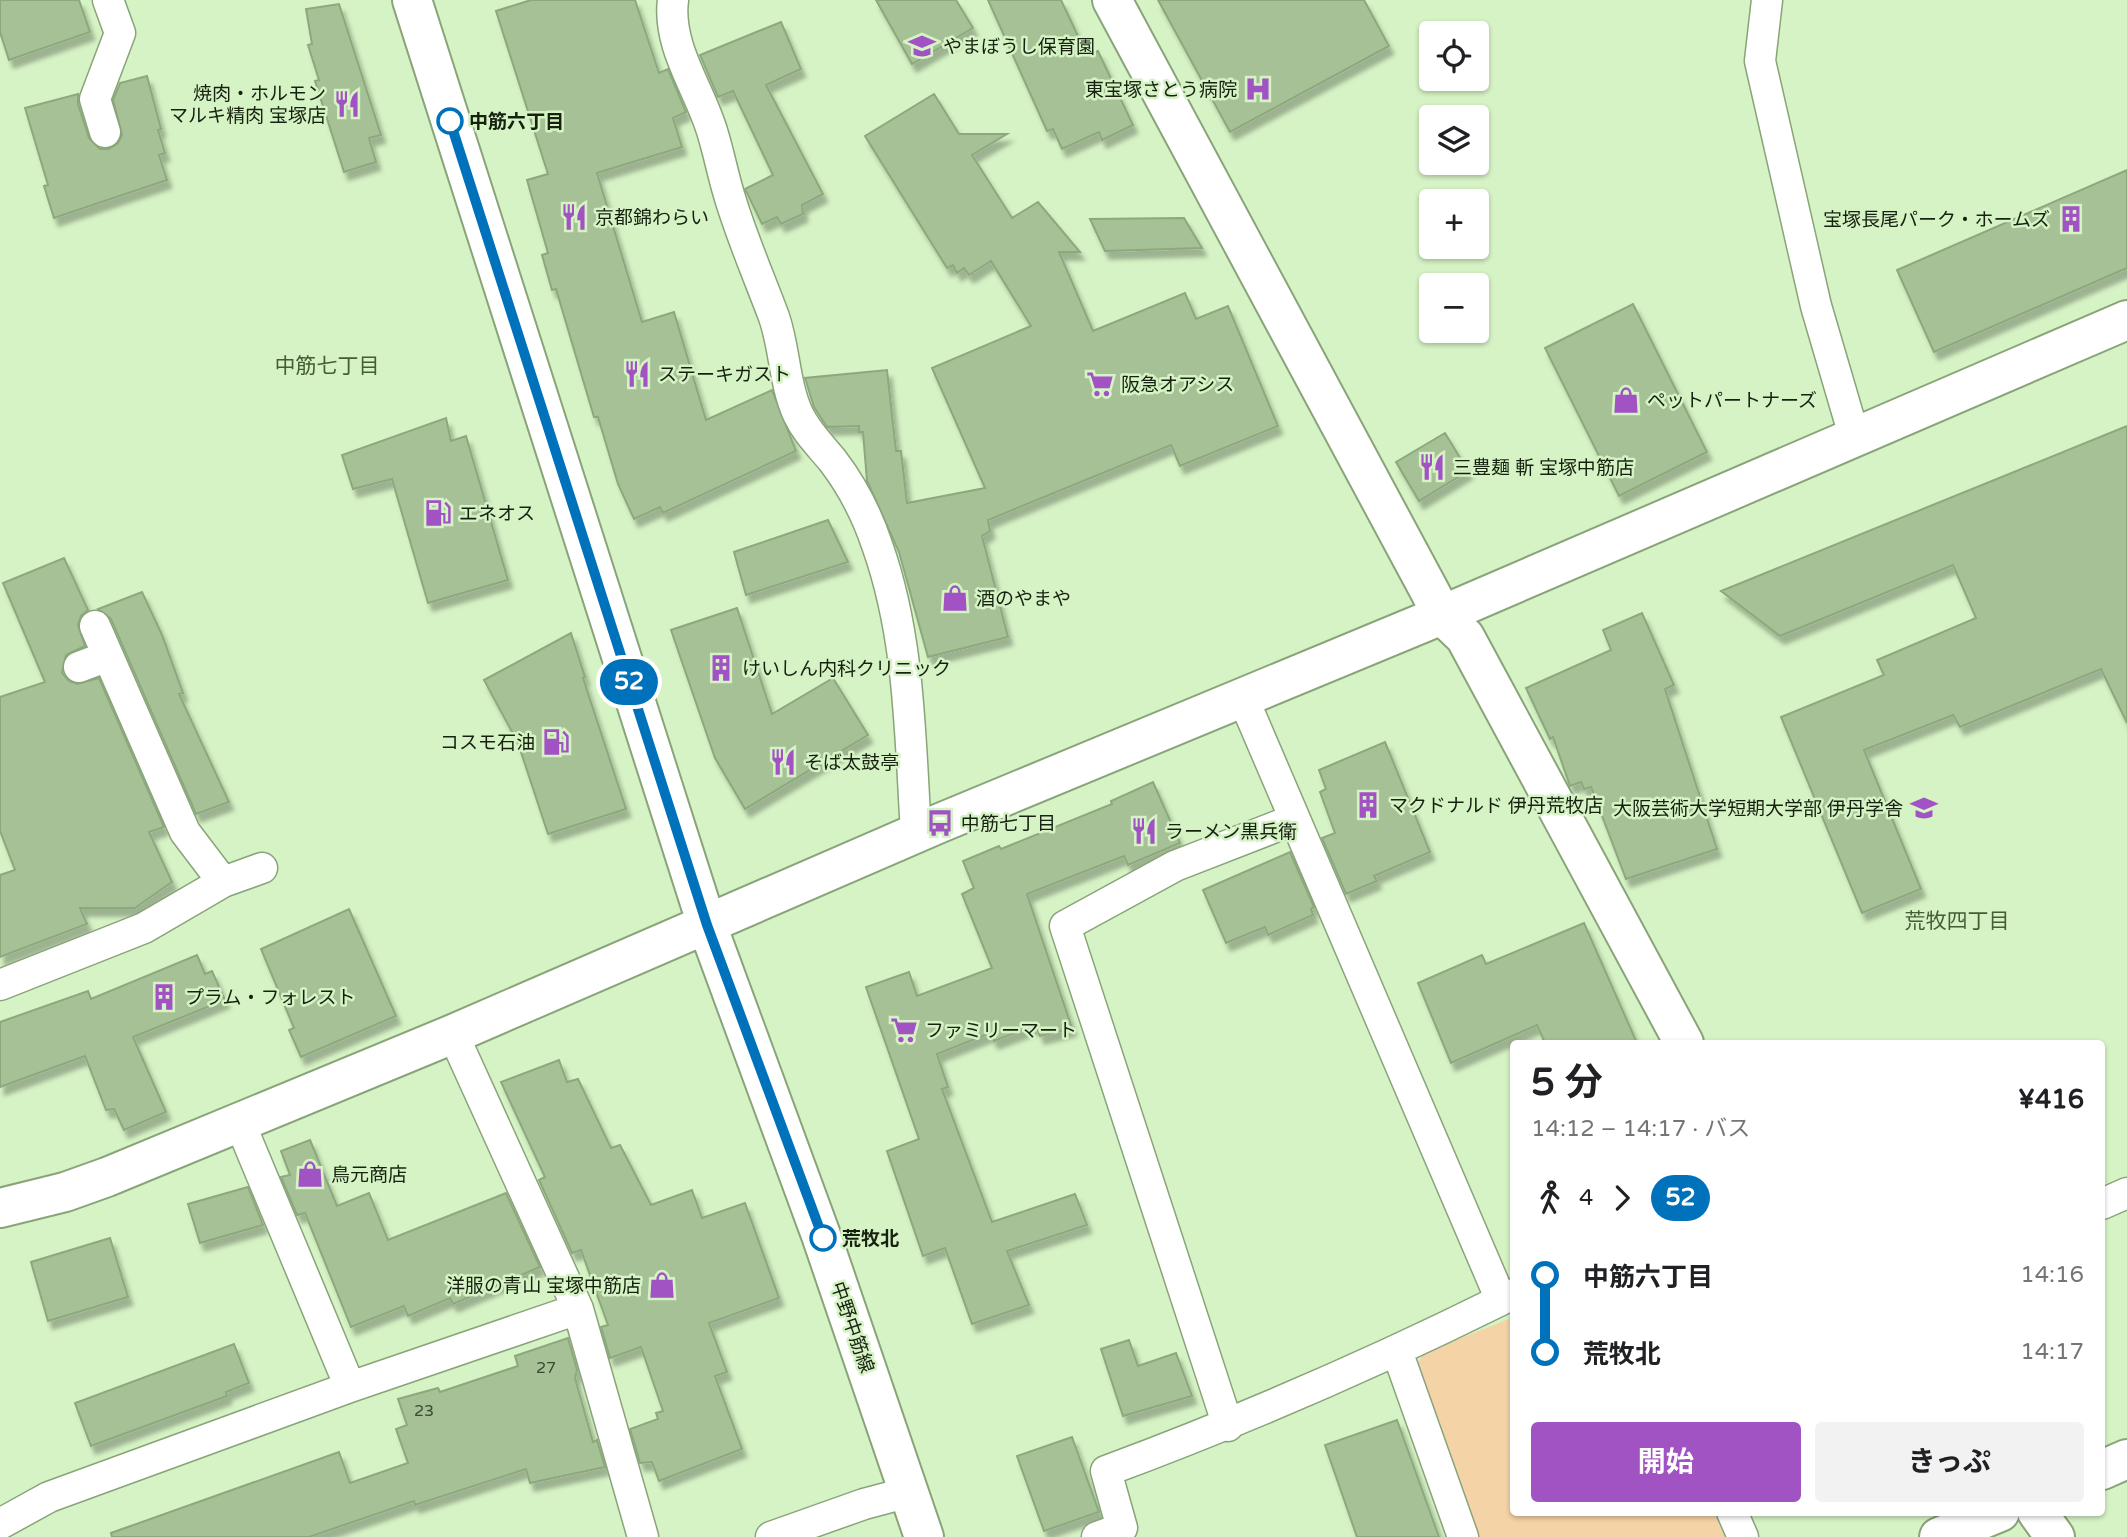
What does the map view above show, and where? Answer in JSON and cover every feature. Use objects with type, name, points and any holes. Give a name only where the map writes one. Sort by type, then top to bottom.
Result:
[{"type":"street","points":[[105,132],[95,99],[120,33],[108,0]]},
{"type":"street","name":"中野中筋線","points":[[412,0],[707,925],[822,1238],[924,1537]]},
{"type":"street","points":[[673,0],[671,14],[676,38],[712,129],[729,195],[781,341],[788,389],[814,441],[846,480],[863,511],[890,584],[904,666],[916,833]]},
{"type":"street","points":[[1112,0],[1442,615],[1465,637],[1682,1040]]},
{"type":"street","points":[[1767,0],[1760,61],[1816,306],[1856,439]]},
{"type":"street","points":[[0,1208],[65,1192],[107,1177],[453,1034],[916,833],[1442,615],[1856,439],[2127,320]]},
{"type":"street","points":[[95,626],[108,656],[153,726],[185,832],[223,883]]},
{"type":"street","points":[[79,667],[108,656]]},
{"type":"street","points":[[1097,1537],[1122,1528],[1106,1471],[1228,1426],[1397,1351],[1507,1297],[1293,820],[1243,698]]},
{"type":"street","points":[[1228,1426],[1065,926],[1175,866],[1293,820]]},
{"type":"street","points":[[0,985],[16,982],[110,926],[144,928],[223,883],[262,868]]},
{"type":"street","points":[[453,1034],[578,1308],[643,1537]]},
{"type":"street","points":[[239,1121],[350,1387]]},
{"type":"street","points":[[2105,1202],[2127,1193]]},
{"type":"street","points":[[0,1524],[49,1497],[350,1387],[578,1308]]},
{"type":"street","points":[[1397,1351],[1463,1537]]},
{"type":"street","points":[[2105,1469],[2127,1459]]},
{"type":"street","points":[[771,1537],[864,1504],[909,1492]]},
{"type":"street","points":[[1734,1516],[1743,1537]]},
{"type":"street","points":[[1938,1537],[1990,1516]]},
{"type":"street","points":[[2040,1516],[2055,1537]]},
{"type":"shaded area","points":[[1510,1319],[1510,1516],[1716,1516],[1725,1537],[1477,1537],[1415,1367],[1424,1353]]},
{"type":"building","points":[[0,0],[79,0],[90,32],[9,60],[0,32]]},
{"type":"building","points":[[531,0],[635,0],[659,73],[668,69],[686,112],[673,118],[682,147],[597,173],[642,322],[674,312],[706,420],[772,390],[796,451],[663,513],[660,507],[634,519],[618,484],[598,417],[594,417],[556,289],[552,290],[542,255],[548,253],[527,180],[548,174],[496,11]]},
{"type":"building","name":"やまぼうし保育園","points":[[876,0],[956,0],[973,28],[912,64]]},
{"type":"building","points":[[988,0],[1061,0],[1087,55],[1098,51],[1133,125],[1102,140],[1099,132],[1062,149],[1053,129],[1047,131]]},
{"type":"building","name":"東宝塚さとう病院","points":[[1158,0],[1364,0],[1389,46],[1230,132]]},
{"type":"building","points":[[339,4],[381,135],[369,138],[376,162],[344,172],[315,81],[319,80],[308,45],[312,44],[306,9]]},
{"type":"building","points":[[781,22],[801,69],[766,85],[823,194],[802,205],[803,214],[781,224],[777,217],[762,224],[745,189],[773,175],[733,91],[718,97],[700,55]]},
{"type":"building","points":[[147,76],[161,129],[158,130],[165,153],[159,155],[167,180],[54,218],[44,186],[48,185],[25,108],[78,94],[78,104],[89,138],[100,149],[109,149],[118,143],[122,135],[113,100],[120,83]]},
{"type":"building","points":[[934,94],[959,134],[1007,134],[972,155],[1012,218],[1038,202],[1080,252],[1059,252],[1093,331],[1185,293],[1196,319],[1228,306],[1278,426],[1180,466],[1171,445],[988,520],[990,531],[982,536],[1008,637],[928,657],[899,552],[867,481],[863,432],[859,432],[859,426],[827,427],[814,407],[805,378],[887,370],[896,451],[901,451],[907,503],[985,488],[932,368],[1031,326],[991,261],[969,275],[964,268],[957,273],[953,265],[947,268],[865,136]]},
{"type":"building","name":"宝塚長尾パーク・ホームズ","points":[[2127,170],[2127,268],[1934,352],[1897,270]]},
{"type":"building","points":[[1184,218],[1202,248],[1105,251],[1090,219]]},
{"type":"building","name":"ペットパートナーズ","points":[[1633,304],[1707,452],[1619,496],[1545,348]]},
{"type":"building","points":[[446,418],[451,441],[466,436],[508,580],[428,603],[392,479],[353,489],[342,455]]},
{"type":"building","points":[[2127,426],[2127,723],[2101,669],[1960,727],[1953,715],[1864,750],[1921,889],[1862,913],[1781,717],[1884,675],[1877,660],[1976,618],[1953,565],[1780,636],[1721,591]]},
{"type":"building","name":"三豊麺 斬 宝塚中筋店","points":[[1445,433],[1468,471],[1419,501],[1396,462]]},
{"type":"building","points":[[828,520],[848,562],[746,595],[734,552]]},
{"type":"building","points":[[64,558],[88,610],[81,616],[78,625],[85,646],[66,655],[62,673],[69,681],[77,684],[99,678],[164,827],[149,832],[172,882],[135,908],[80,908],[87,924],[0,957],[0,875],[15,870],[0,831],[0,697],[45,682],[3,583]]},
{"type":"building","points":[[142,592],[162,635],[183,693],[179,694],[229,802],[196,814],[111,619],[98,609]]},
{"type":"building","points":[[737,608],[772,714],[833,678],[868,735],[745,809],[715,758],[671,630]]},
{"type":"building","points":[[1642,613],[1674,685],[1665,689],[1717,849],[1626,879],[1591,787],[1584,789],[1581,782],[1570,786],[1553,737],[1550,739],[1526,688],[1611,650],[1603,630]]},
{"type":"building","points":[[571,633],[626,809],[548,834],[518,743],[484,680]]},
{"type":"building","name":"マクドナルド 伊丹荒牧店","points":[[1385,742],[1430,852],[1374,876],[1377,881],[1346,894],[1322,838],[1335,833],[1320,792],[1326,789],[1319,770]]},
{"type":"building","points":[[1153,782],[1180,843],[1128,865],[1124,856],[1027,894],[1072,1028],[1040,1036],[1036,1025],[994,1041],[990,1033],[937,1054],[948,1087],[942,1089],[992,1222],[1075,1194],[1087,1225],[1007,1251],[1029,1305],[972,1324],[945,1248],[923,1256],[887,1151],[919,1139],[866,987],[909,972],[917,996],[992,968],[962,894],[974,888],[963,861],[999,846],[1001,849],[1112,804],[1111,801]]},
{"type":"building","points":[[1290,852],[1314,907],[1311,909],[1313,915],[1268,935],[1265,927],[1226,943],[1203,890]]},
{"type":"building","points":[[349,909],[396,1016],[301,1057],[289,1030],[294,1028],[261,949]]},
{"type":"building","points":[[1584,923],[1636,1040],[1544,1040],[1537,1025],[1451,1063],[1418,983],[1482,955],[1486,964]]},
{"type":"building","points":[[197,955],[205,974],[212,971],[225,1000],[133,1037],[166,1112],[124,1130],[114,1109],[106,1110],[85,1056],[0,1087],[0,1022],[88,991],[91,999]]},
{"type":"building","points":[[559,1060],[567,1082],[578,1079],[611,1148],[620,1145],[651,1205],[692,1190],[702,1218],[745,1203],[779,1298],[709,1323],[727,1372],[715,1376],[742,1449],[659,1481],[652,1462],[640,1463],[630,1429],[658,1419],[656,1413],[663,1411],[641,1347],[610,1358],[601,1327],[608,1325],[581,1250],[572,1253],[539,1180],[545,1177],[501,1082]]},
{"type":"building","points":[[310,1140],[337,1206],[369,1193],[388,1240],[506,1193],[540,1267],[453,1304],[450,1298],[408,1316],[404,1306],[351,1327],[305,1213],[297,1215],[281,1177],[290,1175],[281,1151]]},
{"type":"building","points":[[248,1187],[263,1225],[200,1243],[188,1204]]},
{"type":"building","points":[[110,1238],[128,1297],[48,1321],[31,1262]]},
{"type":"building","points":[[568,1338],[577,1370],[575,1378],[593,1442],[597,1440],[605,1467],[530,1483],[526,1469],[415,1505],[414,1501],[309,1537],[112,1537],[111,1533],[339,1452],[350,1483],[408,1463],[396,1429],[407,1425],[398,1399],[438,1388],[440,1392],[518,1366],[515,1356]]},
{"type":"building","points":[[1129,1340],[1138,1366],[1176,1353],[1192,1396],[1123,1416],[1101,1349]]},
{"type":"building","points":[[234,1344],[249,1383],[226,1392],[227,1396],[91,1446],[75,1403]]},
{"type":"building","points":[[1397,1420],[1439,1537],[1357,1537],[1325,1445]]},
{"type":"building","points":[[1072,1437],[1099,1512],[1044,1531],[1017,1456]]},
{"type":"bus line","name":"52","points":[[450,121],[707,925],[823,1238]]},
{"type":"place","name":"やまぼうし保育園","points":[[922,46]]},
{"type":"place","name":"東宝塚さとう病院","points":[[1258,89]]},
{"type":"place","name":"焼肉・ホルモン マルキ精肉 宝塚店","points":[[347,104]]},
{"type":"place","name":"中筋六丁目","points":[[450,121]]},
{"type":"place","name":"京都錦わらい","points":[[574,217]]},
{"type":"place","name":"宝塚長尾パーク・ホームズ","points":[[2071,219]]},
{"type":"place","name":"ステーキガスト","points":[[637,374]]},
{"type":"place","name":"阪急オアシス","points":[[1100,384]]},
{"type":"place","name":"ペットパートナーズ","points":[[1626,400]]},
{"type":"place","name":"三豊麺 斬 宝塚中筋店","points":[[1432,467]]},
{"type":"place","name":"エネオス","points":[[438,513]]},
{"type":"place","name":"酒のやまや","points":[[955,598]]},
{"type":"place","name":"けいしん内科クリニック","points":[[721,668]]},
{"type":"place","name":"コスモ石油","points":[[556,742]]},
{"type":"place","name":"そば太鼓亭","points":[[783,762]]},
{"type":"place","name":"マクドナルド 伊丹荒牧店","points":[[1368,805]]},
{"type":"place","name":"大阪芸術大学短期大学部 伊丹学舎","points":[[1924,808]]},
{"type":"place","name":"中筋七丁目","points":[[940,823]]},
{"type":"place","name":"ラーメン黒兵衛","points":[[1144,831]]},
{"type":"place","name":"プラム・フォレスト","points":[[164,997]]},
{"type":"place","name":"ファミリーマート","points":[[904,1030]]},
{"type":"place","name":"鳥元商店","points":[[310,1174]]},
{"type":"place","name":"荒牧北","points":[[823,1238]]},
{"type":"place","name":"洋服の青山 宝塚中筋店","points":[[662,1285]]},
{"type":"district","name":"中筋七丁目","points":[[327,366]]},
{"type":"district","name":"荒牧四丁目","points":[[1957,921]]}]
